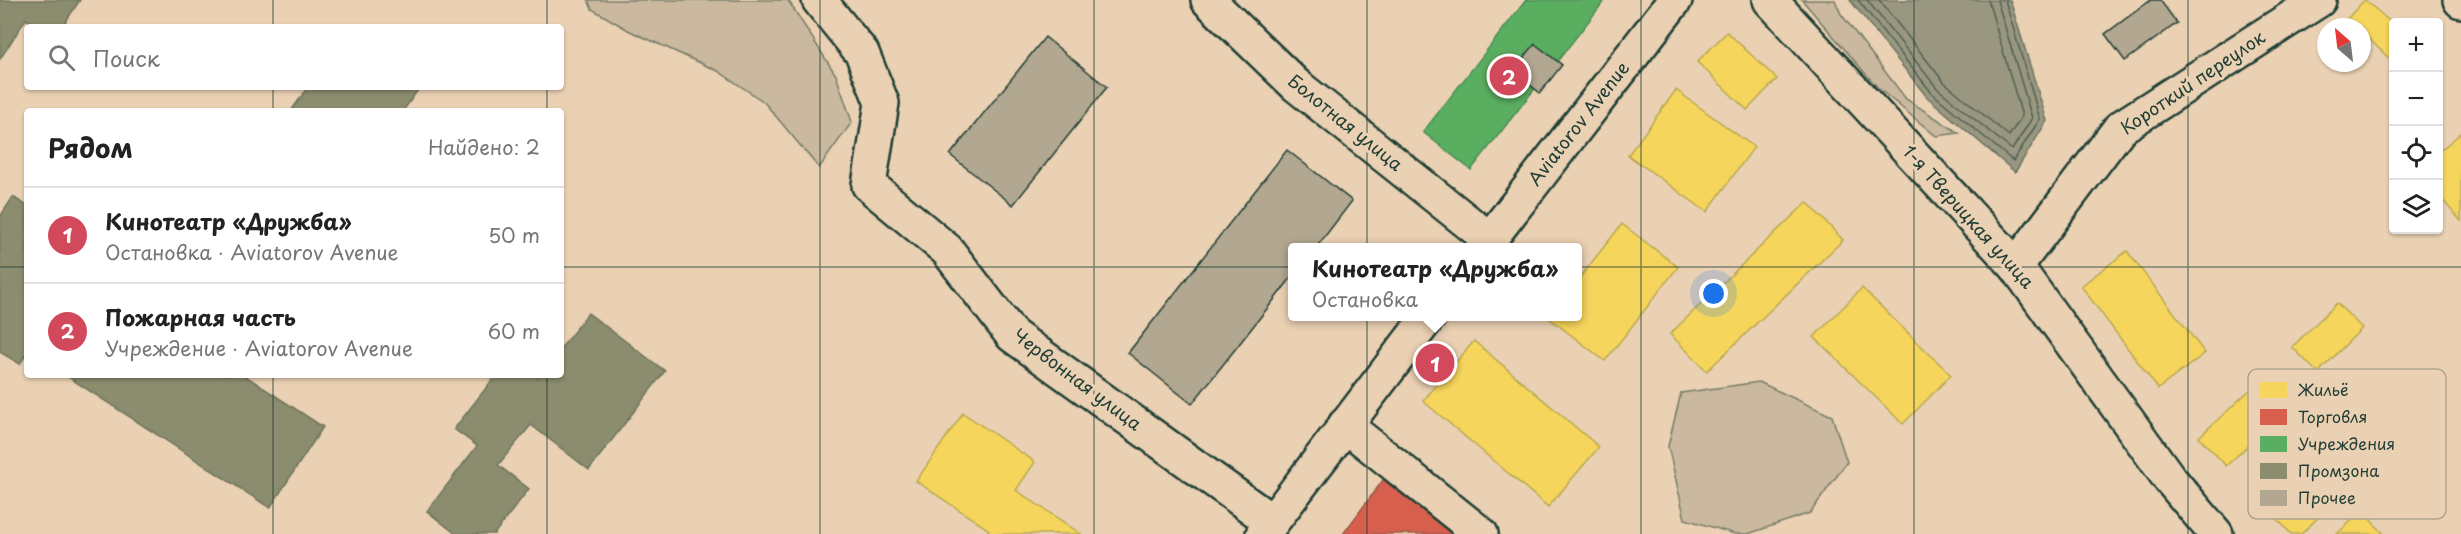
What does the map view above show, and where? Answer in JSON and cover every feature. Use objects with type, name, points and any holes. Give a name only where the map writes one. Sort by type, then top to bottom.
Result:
[{"type":"street","name":"Червонная улица","points":[[819,0],[862,53],[882,103],[869,185],[947,250],[1012,336],[1267,528]]},
{"type":"street","name":"Болотная улица","points":[[1208,0],[1296,85],[1486,243]]},
{"type":"street","name":"Aviatorov Avenue","points":[[1486,243],[1675,0]]},
{"type":"street","name":"1-я Тверицкая улица","points":[[1770,0],[2016,266],[2169,478],[2216,534]]},
{"type":"street","name":"Короткий переулок","points":[[2016,266],[2120,128],[2319,0]]},
{"type":"street","points":[[1267,528],[1425,321]]},
{"type":"street","points":[[1345,425],[1481,534]]},
{"type":"shaded area","points":[[588,0],[788,0],[836,75],[852,122],[819,168],[764,102],[718,71],[630,31],[592,9]]},
{"type":"shaded area","points":[[1802,0],[1835,0],[1841,14],[1906,99],[1959,133],[1936,136],[1878,88]]},
{"type":"shaded area","points":[[1759,382],[1832,416],[1847,462],[1810,513],[1748,534],[1735,534],[1685,519],[1668,446],[1681,393]]},
{"type":"water","points":[[1850,0],[2010,0],[2047,121],[2015,172],[1927,97]]},
{"type":"building: Жильё","points":[[2365,0],[2389,21],[2389,58],[2371,41],[2371,18],[2348,18]]},
{"type":"building: Жильё","points":[[1727,32],[1777,79],[1747,110],[1697,62]]},
{"type":"building: Жильё","points":[[1676,90],[1754,147],[1707,212],[1628,155]]},
{"type":"building: Жильё","points":[[2461,133],[2461,221],[2443,201],[2443,148]]},
{"type":"building: Жильё","points":[[1807,202],[1843,240],[1707,371],[1670,334]]},
{"type":"building: Жильё","points":[[1622,224],[1678,267],[1605,361],[1553,321],[1582,321],[1582,275]]},
{"type":"building: Жильё","points":[[2127,251],[2205,353],[2158,389],[2081,286]]},
{"type":"building: Жильё","points":[[1862,288],[1951,375],[1903,424],[1814,337]]},
{"type":"building: Жильё","points":[[2337,303],[2362,328],[2322,369],[2314,369],[2292,347]]},
{"type":"building: Жильё","points":[[1474,341],[1599,447],[1548,507],[1423,401]]},
{"type":"building: Жильё","points":[[2248,392],[2248,446],[2226,466],[2199,437]]},
{"type":"building: Жильё","points":[[963,413],[1035,462],[1016,490],[1081,534],[986,534],[989,530],[916,481]]},
{"type":"building: Жильё","points":[[2277,519],[2317,519],[2301,534],[2291,534]]},
{"type":"building: Жильё","points":[[2353,519],[2370,519],[2384,534],[2337,534]]},
{"type":"building: Торговля","points":[[1383,480],[1455,534],[1343,534]]},
{"type":"building: Учреждения","points":[[1526,0],[1605,0],[1556,63],[1559,65],[1540,90],[1536,87],[1471,170],[1423,132]]},
{"type":"building: Промзона","points":[[0,0],[80,0],[64,24],[34,24],[26,19],[0,59]]},
{"type":"building: Промзона","points":[[306,90],[418,90],[405,108],[293,108]]},
{"type":"building: Промзона","points":[[13,197],[24,204],[24,358],[20,364],[0,352],[0,217]]},
{"type":"building: Промзона","points":[[588,313],[665,371],[589,470],[531,425],[498,465],[529,489],[494,534],[456,534],[427,511],[477,446],[454,429],[494,378],[564,378],[564,344]]},
{"type":"building: Промзона","points":[[70,378],[249,378],[323,427],[270,508]]},
{"type":"building: Прочее","points":[[2151,0],[2160,0],[2177,23],[2125,61],[2105,34]]},
{"type":"building: Прочее","points":[[1045,37],[1107,87],[1013,205],[950,155]]},
{"type":"building: Прочее","points":[[1535,44],[1562,65],[1540,93],[1513,71]]},
{"type":"building: Прочее","points":[[1287,150],[1352,201],[1320,243],[1288,243],[1288,282],[1192,404],[1128,353]]},
{"type":"place","name":"Пожарная часть","points":[[1509,76]]},
{"type":"place","name":"Кинотеатр «Дружба»","points":[[1435,363]]}]
